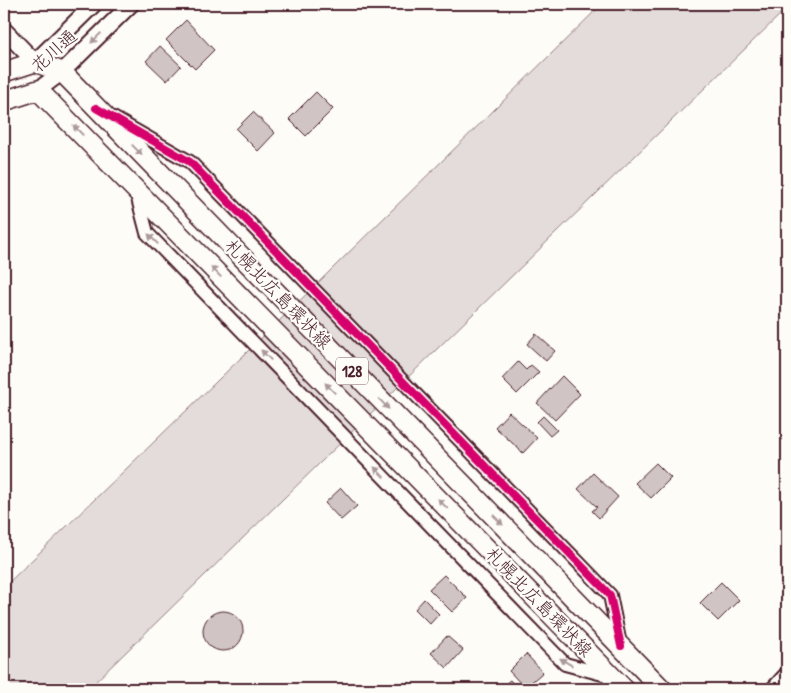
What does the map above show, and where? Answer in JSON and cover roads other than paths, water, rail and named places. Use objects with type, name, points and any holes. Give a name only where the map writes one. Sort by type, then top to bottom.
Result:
[{"type":"main road","points":[[4,72],[35,62]]},
{"type":"main road","name":"札幌北広島環状線","points":[[35,62],[62,72],[662,689]]},
{"type":"main road","points":[[4,100],[38,90]]},
{"type":"main road","name":"札幌北広島環状線","points":[[38,90],[618,683]]},
{"type":"street","name":"花川通","points":[[38,90],[35,62],[94,4]]},
{"type":"street","name":"花川通","points":[[38,90],[62,72],[131,4]]},
{"type":"street","points":[[4,30],[35,62]]},
{"type":"street","points":[[96,108],[190,162],[610,595],[620,646]]},
{"type":"street","points":[[774,689],[787,676]]}]
